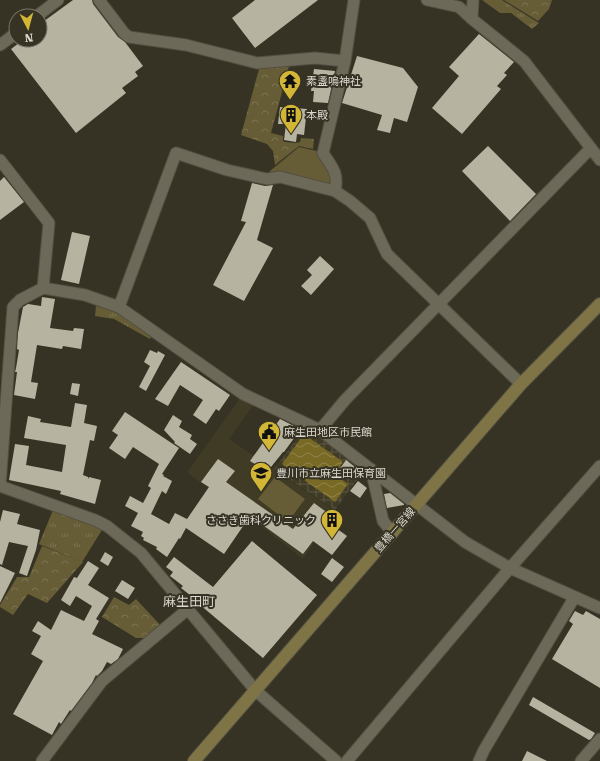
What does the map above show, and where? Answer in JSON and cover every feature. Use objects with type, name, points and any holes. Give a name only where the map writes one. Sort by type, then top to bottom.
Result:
[{"type":"main road","name":"豊橋一宮線","points":[[194,761],[521,384],[600,304]]},
{"type":"street","points":[[48,8],[58,0]]},
{"type":"street","points":[[99,0],[124,33],[129,37],[186,45],[256,64],[315,58],[345,61]]},
{"type":"street","points":[[335,191],[337,182],[336,173],[323,152],[345,61],[354,0]]},
{"type":"street","points":[[427,0],[459,6],[472,19],[524,61],[600,160]]},
{"type":"street","points":[[472,19],[474,0]]},
{"type":"street","points":[[0,45],[8,38]]},
{"type":"street","points":[[320,430],[345,400],[440,305],[591,148]]},
{"type":"street","points":[[119,307],[176,153],[226,170],[267,179],[280,177],[335,191],[350,201],[370,218],[387,254],[521,384]]},
{"type":"street","points":[[0,160],[49,223],[43,288]]},
{"type":"street","points":[[336,761],[256,691],[142,553],[107,526],[95,520],[0,486],[5,354],[13,307],[20,300],[43,288],[85,295],[119,307],[243,394],[320,430],[465,542],[510,568],[574,598],[600,608]]},
{"type":"street","points":[[347,761],[510,568],[600,466]]},
{"type":"street","points":[[371,469],[383,521],[392,533]]},
{"type":"street","points":[[479,761],[484,750],[574,598]]},
{"type":"street","points":[[42,761],[102,681],[188,609]]},
{"type":"street","points":[[581,761],[600,739]]},
{"type":"shaded area","name":"豊川市立麻生田保育園","points":[[241,397],[254,404],[229,439],[335,511],[303,559],[257,523],[189,474],[188,471]]},
{"type":"shaded area","points":[[304,429],[319,436],[364,470],[335,510],[274,469]]},
{"type":"green space","points":[[482,0],[502,0],[539,23],[532,29],[511,13],[500,13]]},
{"type":"green space","points":[[504,0],[552,0],[549,9],[538,21]]},
{"type":"green space","points":[[289,66],[271,133],[283,136],[283,141],[285,142],[300,142],[301,138],[314,139],[313,149],[299,146],[275,165],[273,151],[267,144],[241,135],[259,69]]},
{"type":"green space","points":[[299,147],[321,152],[333,184],[332,187],[270,175],[270,171]]},
{"type":"green space","points":[[96,306],[117,312],[151,337],[150,339],[114,319],[95,316]]},
{"type":"green space","points":[[275,477],[305,499],[288,522],[258,499]]},
{"type":"green space","points":[[53,510],[93,525],[102,530],[82,562],[39,544]]},
{"type":"green space","points":[[42,546],[83,562],[47,603],[28,594],[13,615],[0,607],[0,605],[17,577],[29,577]]},
{"type":"green space","points":[[114,597],[129,605],[136,599],[162,627],[148,638],[136,638],[102,617]]},
{"type":"water","points":[[304,434],[343,462],[334,474],[348,484],[335,502],[282,464]]},
{"type":"building","points":[[73,0],[92,0],[93,4],[118,37],[125,42],[143,66],[135,72],[138,76],[122,88],[126,93],[76,133],[11,49],[48,48],[48,18]]},
{"type":"building","points":[[255,0],[318,0],[255,48],[232,18]]},
{"type":"building","points":[[479,34],[514,62],[504,73],[507,75],[497,86],[501,89],[462,134],[432,108],[459,76],[449,67]]},
{"type":"building","points":[[357,56],[403,68],[418,87],[407,122],[394,118],[390,133],[377,130],[382,115],[342,103]]},
{"type":"building","points":[[314,69],[335,71],[328,103],[313,102],[314,91],[311,91]]},
{"type":"building","points":[[280,107],[307,109],[304,135],[297,134],[296,142],[284,140],[286,124],[278,124]]},
{"type":"building","points":[[488,146],[536,194],[510,221],[462,171]]},
{"type":"building","points":[[4,177],[24,202],[0,220],[0,181]]},
{"type":"building","points":[[252,183],[265,186],[273,185],[257,240],[273,248],[244,301],[213,285],[246,222],[241,221]]},
{"type":"building","points":[[72,232],[90,236],[79,284],[61,280]]},
{"type":"building","points":[[320,256],[334,269],[311,295],[301,286],[312,275],[307,270]]},
{"type":"building","points":[[42,297],[55,299],[50,328],[73,331],[74,328],[84,329],[81,349],[63,346],[62,349],[37,345],[31,382],[38,383],[35,399],[14,395],[17,372],[15,372],[19,350],[17,349],[18,333],[23,307],[28,304],[41,306]]},
{"type":"building","points":[[150,350],[157,353],[158,351],[165,355],[146,391],[139,387],[150,366],[144,362]]},
{"type":"building","points":[[181,362],[230,395],[219,411],[216,409],[206,424],[193,415],[203,400],[180,385],[168,406],[155,399]]},
{"type":"building","points":[[72,383],[80,384],[78,396],[70,394]]},
{"type":"building","points":[[75,403],[87,405],[84,423],[97,426],[94,441],[90,440],[83,475],[88,477],[88,479],[89,477],[101,480],[95,504],[60,494],[61,491],[9,480],[15,444],[29,446],[26,465],[62,472],[66,445],[24,438],[28,416],[41,419],[40,422],[71,427]]},
{"type":"building","points":[[125,412],[179,448],[162,474],[172,481],[166,494],[162,491],[151,514],[169,524],[175,513],[187,519],[209,487],[201,482],[218,459],[235,471],[226,482],[293,529],[314,503],[340,522],[336,528],[347,536],[332,555],[313,541],[303,554],[250,516],[224,554],[186,528],[167,557],[156,549],[157,547],[143,540],[144,538],[141,536],[143,532],[131,526],[138,513],[125,506],[130,496],[143,503],[151,488],[148,486],[159,464],[133,447],[125,459],[109,448],[118,435],[112,431]]},
{"type":"building","points":[[173,415],[182,421],[179,427],[192,435],[190,439],[197,444],[190,454],[174,443],[175,442],[164,430]]},
{"type":"building","points":[[280,419],[300,430],[271,467],[265,462],[261,468],[250,461]]},
{"type":"building","points":[[346,460],[355,467],[347,477],[339,470]]},
{"type":"building","points":[[358,481],[367,488],[360,498],[350,491]]},
{"type":"building","points":[[390,493],[404,505],[387,508],[384,494]]},
{"type":"building","points":[[3,510],[20,514],[17,524],[40,530],[36,550],[27,576],[19,573],[28,546],[9,542],[2,565],[0,564],[0,522]]},
{"type":"building","points":[[252,541],[317,595],[263,658],[181,588],[183,586],[170,576],[173,572],[166,567],[174,557],[213,587]]},
{"type":"building","points":[[105,552],[113,557],[108,566],[100,561]]},
{"type":"building","points":[[332,558],[344,567],[332,582],[321,574]]},
{"type":"building","points":[[88,561],[99,568],[88,585],[109,598],[96,619],[99,621],[92,634],[123,649],[118,659],[111,664],[107,662],[102,671],[97,676],[96,675],[92,683],[71,711],[70,710],[61,724],[59,722],[52,735],[13,714],[43,661],[31,654],[41,636],[32,631],[38,621],[51,630],[61,610],[84,621],[92,606],[76,596],[70,606],[61,600],[74,577],[77,578]]},
{"type":"building","points":[[0,566],[15,573],[0,603]]},
{"type":"building","points":[[122,580],[135,588],[128,599],[115,591]]},
{"type":"building","points":[[575,611],[583,615],[586,611],[600,619],[600,688],[552,659],[573,624],[569,621]]},
{"type":"building","points":[[533,697],[595,733],[589,740],[529,705]]},
{"type":"building","points":[[527,751],[547,761],[522,761]]},
{"type":"place","name":"素盞嗚神社","points":[[290,100]]},
{"type":"place","name":"本殿","points":[[291,134]]},
{"type":"place","name":"麻生田地区市民館","points":[[269,452]]},
{"type":"place","name":"豊川市立麻生田保育園","points":[[261,492]]},
{"type":"place","name":"ささき歯科クリニック","points":[[332,540]]},
{"type":"district","name":"麻生田町","points":[[189,601]]}]
